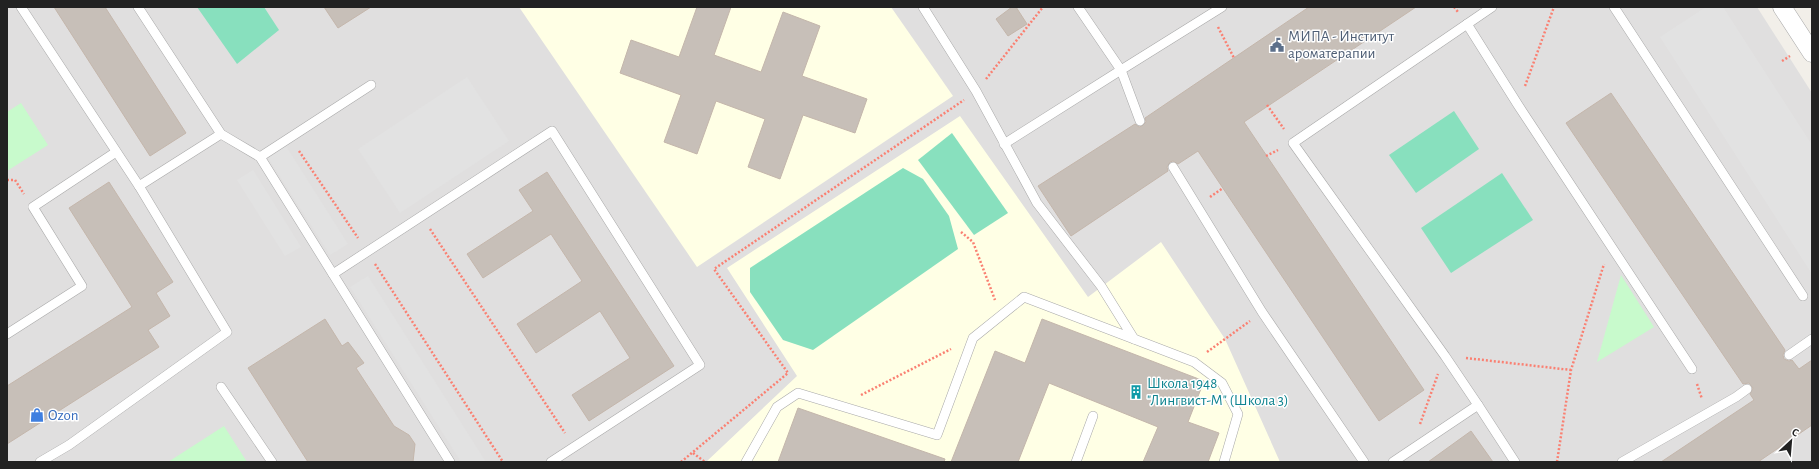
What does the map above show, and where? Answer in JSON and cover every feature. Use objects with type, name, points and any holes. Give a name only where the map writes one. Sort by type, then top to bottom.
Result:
[{"type":"street","points":[[1782,7],[1812,53]]},
{"type":"lane","points":[[21,7],[139,186],[227,332],[69,445],[40,462]]},
{"type":"lane","points":[[138,7],[221,134],[260,157],[450,462]]},
{"type":"lane","points":[[923,7],[976,92],[1037,203],[1101,286],[1134,339]]},
{"type":"lane","points":[[1078,7],[1120,70],[1140,121]]},
{"type":"lane","points":[[1004,144],[1120,70],[1208,10],[1222,7]]},
{"type":"lane","points":[[1492,7],[1293,143],[1445,356],[1515,462]]},
{"type":"lane","points":[[1614,7],[1803,296]]},
{"type":"lane","points":[[1467,24],[1518,105],[1692,369]]},
{"type":"lane","points":[[260,157],[371,85]]},
{"type":"lane","points":[[333,274],[421,215],[552,131],[700,365],[550,462]]},
{"type":"lane","points":[[139,186],[221,134]]},
{"type":"lane","points":[[7,334],[82,286],[33,207],[116,152]]},
{"type":"lane","points":[[1173,167],[1262,312],[1364,462]]},
{"type":"lane","points":[[746,462],[776,407],[798,393],[937,436],[973,338],[1024,297],[1194,362],[1222,383],[1238,414],[1224,462]]},
{"type":"lane","points":[[1789,355],[1812,339]]},
{"type":"lane","points":[[221,387],[272,462]]},
{"type":"lane","points":[[1622,462],[1707,414],[1747,389]]},
{"type":"lane","points":[[1394,462],[1478,405]]},
{"type":"lane","points":[[1076,462],[1093,416]]},
{"type":"path","points":[[681,462],[788,373],[714,269],[976,92],[1043,7]]},
{"type":"path","points":[[1518,105],[1554,7]]},
{"type":"path","points":[[1208,10],[1234,58]]},
{"type":"path","points":[[1268,105],[1293,143]]},
{"type":"path","points":[[290,138],[366,251],[502,462]]},
{"type":"path","points":[[7,180],[15,180]]},
{"type":"path","points":[[421,215],[574,447]]},
{"type":"path","points":[[961,232],[973,242],[1001,316]]},
{"type":"path","points":[[1557,462],[1571,370],[1610,244]]},
{"type":"path","points":[[1194,362],[1262,312]]},
{"type":"path","points":[[839,406],[973,338]]},
{"type":"path","points":[[1410,451],[1445,356],[1571,370]]},
{"type":"path","points":[[1692,369],[1707,414]]},
{"type":"path","points":[[693,453],[705,462]]},
{"type":"shaded area","points":[[7,7],[1757,7],[1812,93],[1812,462],[7,462]]},
{"type":"shaded area","points":[[519,7],[891,7],[953,96],[697,267]]},
{"type":"shaded area","points":[[1706,7],[1723,7],[1812,145],[1812,274],[1660,37]]},
{"type":"shaded area","points":[[467,77],[509,141],[400,213],[358,149]]},
{"type":"shaded area","points":[[960,116],[1088,297],[1161,242],[1225,339],[1280,462],[706,462],[797,376],[727,268]]},
{"type":"shaded area","points":[[286,146],[348,244],[330,255],[268,158]]},
{"type":"shaded area","points":[[253,170],[301,247],[285,256],[237,180]]},
{"type":"shaded area","points":[[368,276],[486,462],[461,462],[350,287]]},
{"type":"green space","points":[[197,7],[264,7],[279,30],[237,64]]},
{"type":"green space","points":[[21,103],[48,145],[7,171],[7,112]]},
{"type":"green space","points":[[1454,111],[1479,149],[1416,193],[1389,155]]},
{"type":"green space","points":[[952,133],[1008,213],[974,235],[918,160]]},
{"type":"green space","points":[[903,168],[923,179],[949,216],[958,249],[813,350],[783,340],[750,292],[750,268]]},
{"type":"green space","points":[[1502,173],[1533,220],[1451,273],[1421,228]]},
{"type":"green space","points":[[1621,275],[1654,327],[1597,362]]},
{"type":"green space","points":[[224,426],[247,462],[168,462]]},
{"type":"building","points":[[54,7],[105,7],[186,133],[150,156]]},
{"type":"building","points":[[324,7],[371,7],[338,28]]},
{"type":"building","points":[[697,7],[731,7],[714,55],[761,72],[783,12],[820,26],[802,76],[867,99],[855,133],[803,115],[780,179],[748,167],[765,119],[716,101],[697,154],[664,142],[681,95],[620,73],[631,40],[679,57]]},
{"type":"building","points":[[1012,7],[1016,7],[1027,24],[1008,36],[996,19]]},
{"type":"building","points":[[1309,7],[1416,7],[1244,122],[1424,390],[1379,421],[1198,151],[1178,164],[1173,161],[1170,162],[1167,167],[1168,171],[1071,236],[1038,186],[1135,124],[1139,127],[1142,126],[1146,122],[1145,118]]},
{"type":"building","points":[[1611,93],[1785,350],[1783,355],[1784,359],[1789,361],[1792,360],[1799,369],[1812,360],[1812,425],[1758,462],[1661,462],[1754,400],[1750,394],[1753,388],[1749,383],[1743,384],[1566,123]]},
{"type":"building","points":[[547,172],[674,366],[589,421],[572,395],[630,358],[600,311],[536,353],[517,324],[582,281],[551,234],[483,278],[467,254],[533,211],[519,190]]},
{"type":"building","points":[[109,182],[173,282],[156,293],[170,316],[148,330],[159,347],[7,444],[7,386],[132,307],[69,208]]},
{"type":"building","points":[[325,319],[342,346],[348,342],[364,363],[356,368],[394,426],[409,435],[415,444],[413,462],[308,462],[248,368]]},
{"type":"building","name":"Школа 1948 \"Лингвист-М\" (Школа 3)","points":[[1042,319],[1204,381],[1188,422],[1219,433],[1208,462],[1143,462],[1158,427],[1049,383],[1018,462],[951,462],[995,351],[1025,363]]},
{"type":"building","points":[[798,408],[945,459],[944,462],[778,462]]},
{"type":"building","points":[[1471,431],[1493,462],[1428,462]]},
{"type":"place","name":"МИПА - Институт ароматерапии","points":[[1277,45]]},
{"type":"place","name":"Школа 1948 \"Лингвист-М\" (Школа 3)","points":[[1136,392]]},
{"type":"place","name":"Ozon","points":[[37,415]]}]
